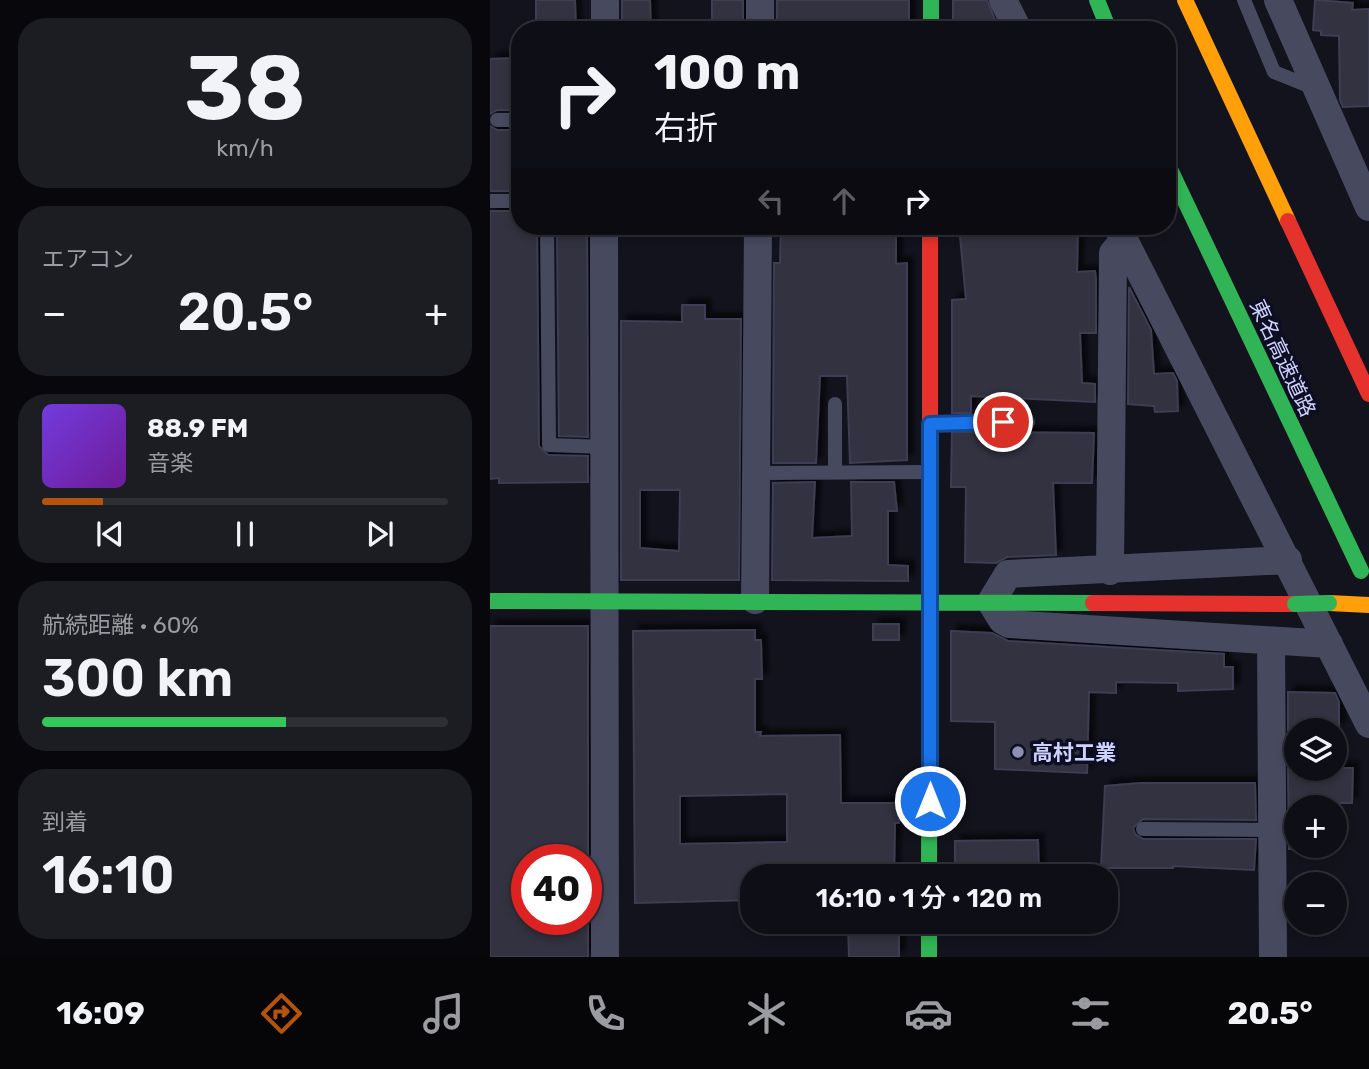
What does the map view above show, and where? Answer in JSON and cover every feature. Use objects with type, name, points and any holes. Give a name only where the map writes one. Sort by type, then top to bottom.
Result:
[{"type":"main road","points":[[931,0],[931,21]]},
{"type":"main road","points":[[1097,0],[1105,21]]},
{"type":"main road","points":[[1185,0],[1369,394]]},
{"type":"main road","name":"東名高速道路","points":[[1176,182],[1361,571]]},
{"type":"main road","points":[[929,864],[930,235]]},
{"type":"main road","points":[[490,601],[755,600],[1369,605]]},
{"type":"main road","points":[[929,934],[929,957]]},
{"type":"street","points":[[605,0],[605,21]]},
{"type":"street","points":[[760,0],[760,21]]},
{"type":"street","points":[[1003,0],[1014,21]]},
{"type":"street","points":[[1278,0],[1369,207]]},
{"type":"street","points":[[604,235],[605,957]]},
{"type":"street","points":[[755,600],[758,235]]},
{"type":"street","points":[[1110,571],[1113,253],[1119,235]]},
{"type":"street","points":[[1121,235],[1289,561],[1369,724]]},
{"type":"street","points":[[1289,561],[1007,574],[991,602],[1002,620],[1009,624],[1329,644]]},
{"type":"street","points":[[1270,640],[1274,830],[1273,957]]},
{"type":"lane","points":[[1087,0],[1098,21]]},
{"type":"lane","points":[[1194,0],[1260,164]]},
{"type":"lane","points":[[1244,0],[1274,72],[1317,89]]},
{"type":"lane","points":[[497,120],[511,120]]},
{"type":"lane","points":[[490,201],[511,201]]},
{"type":"lane","points":[[547,235],[549,445],[604,447]]},
{"type":"lane","points":[[835,404],[835,472]]},
{"type":"lane","points":[[930,424],[1028,422]]},
{"type":"lane","points":[[756,473],[930,472]]},
{"type":"lane","points":[[1143,829],[1274,830]]},
{"type":"building","points":[[536,0],[575,0],[576,21],[536,21]]},
{"type":"building","points":[[622,0],[650,0],[651,21],[622,21]]},
{"type":"building","points":[[712,0],[743,0],[743,21],[712,21]]},
{"type":"building","points":[[777,0],[909,0],[909,21],[777,21]]},
{"type":"building","points":[[953,0],[987,0],[995,21],[953,21]]},
{"type":"building","points":[[1315,0],[1353,3],[1352,10],[1369,9],[1369,106],[1343,107],[1340,100],[1339,36],[1321,35],[1321,31],[1313,30]]},
{"type":"building","points":[[511,58],[511,110],[497,110],[490,114],[490,59]]},
{"type":"building","points":[[490,126],[497,130],[511,130],[511,191],[490,191]]},
{"type":"building","points":[[490,211],[511,211],[511,235],[537,235],[539,446],[548,455],[588,456],[588,482],[499,483],[499,478],[490,479]]},
{"type":"building","points":[[557,235],[587,235],[588,437],[559,436]]},
{"type":"building","points":[[781,235],[896,235],[896,264],[907,263],[907,460],[850,463],[847,376],[820,376],[816,463],[773,463],[774,263],[780,263]]},
{"type":"building","points":[[960,235],[1078,235],[1077,272],[1095,271],[1096,279],[1096,333],[1080,333],[1082,383],[1095,384],[1095,402],[971,396],[971,413],[952,413],[952,300],[966,299]]},
{"type":"building","points":[[1129,287],[1151,330],[1154,374],[1173,373],[1177,381],[1178,411],[1155,412],[1154,406],[1128,404]]},
{"type":"building","points":[[682,305],[705,305],[705,319],[741,319],[739,580],[621,580],[621,321],[682,322]],"holes":[[[640,490],[680,490],[679,551],[640,548]]]},
{"type":"building","points":[[952,432],[1094,433],[1092,483],[1053,483],[1056,555],[1007,557],[996,563],[965,562],[966,487],[951,487]]},
{"type":"building","points":[[815,482],[812,538],[852,536],[851,482],[894,482],[897,511],[888,511],[888,565],[908,566],[908,581],[772,580],[773,483]]},
{"type":"building","points":[[873,624],[899,624],[899,640],[873,640]]},
{"type":"building","points":[[490,626],[588,626],[588,844],[511,844],[511,935],[588,935],[588,957],[490,957]]},
{"type":"building","points":[[755,630],[755,640],[761,640],[762,679],[755,679],[755,732],[761,732],[760,736],[840,735],[841,803],[899,803],[899,823],[895,823],[894,864],[740,864],[740,900],[635,903],[633,631]],"holes":[[[787,794],[787,842],[680,844],[680,796]]]},
{"type":"building","points":[[951,631],[992,633],[1008,641],[1224,654],[1224,667],[1233,667],[1233,689],[1178,691],[1178,683],[1116,682],[1116,693],[1089,692],[1087,773],[995,769],[995,722],[951,721]]},
{"type":"building","points":[[1288,692],[1335,693],[1339,702],[1339,718],[1288,718]]},
{"type":"building","points":[[1347,768],[1353,768],[1352,803],[1347,803],[1347,795],[1288,795],[1288,781],[1347,781]]},
{"type":"building","points":[[1141,783],[1255,783],[1256,820],[1143,819],[1133,828],[1135,834],[1143,839],[1256,839],[1254,870],[1173,866],[1118,868],[1118,864],[1101,864],[1105,786]]},
{"type":"building","points":[[1038,840],[1039,864],[955,863],[955,841]]},
{"type":"building","points":[[848,934],[899,934],[899,957],[849,957]]},
{"type":"traffic: fast","points":[[931,0],[931,21]]},
{"type":"traffic: fast","points":[[1097,0],[1105,21]]},
{"type":"traffic: fast","points":[[1176,182],[1361,571]]},
{"type":"traffic: fast","points":[[929,864],[930,446]]},
{"type":"traffic: fast","points":[[490,601],[1093,603]]},
{"type":"traffic: fast","points":[[1295,604],[1329,603]]},
{"type":"traffic: fast","points":[[929,934],[929,957]]},
{"type":"traffic: slow","points":[[1185,0],[1288,221]]},
{"type":"traffic: slow","points":[[1329,603],[1369,605]]},
{"type":"traffic: jam","points":[[1288,221],[1369,394]]},
{"type":"traffic: jam","points":[[930,235],[930,446]]},
{"type":"traffic: jam","points":[[1093,603],[1295,604]]},
{"type":"place","name":"高村工業","points":[[1018,752]]},
{"type":"route","points":[[930,801],[930,424],[1003,422]]}]
